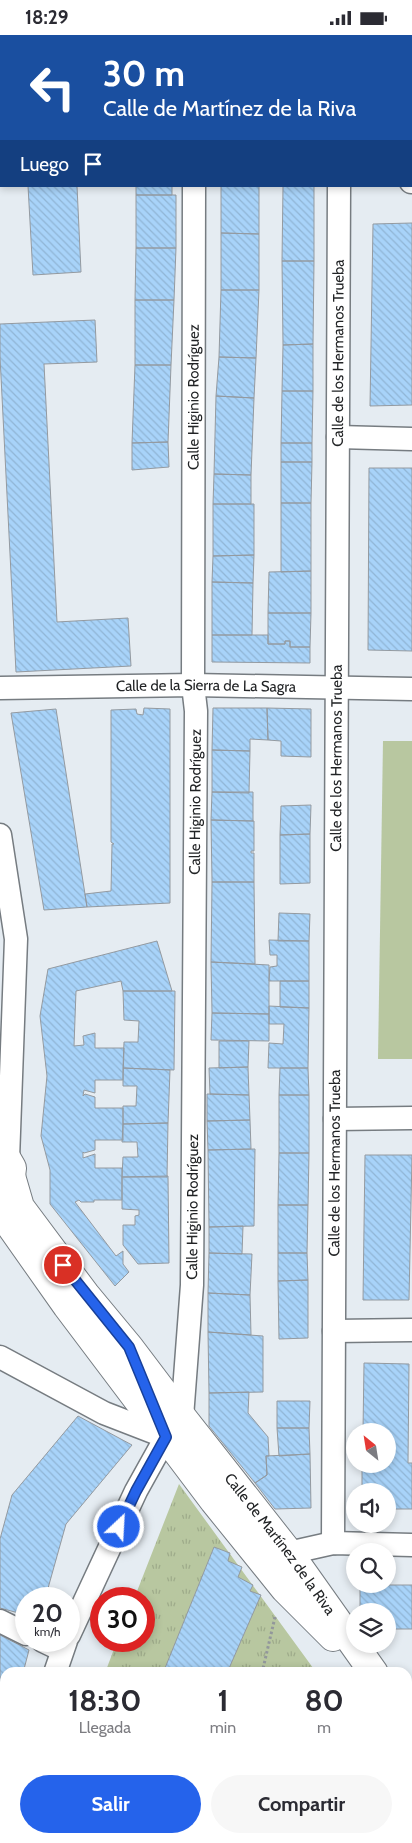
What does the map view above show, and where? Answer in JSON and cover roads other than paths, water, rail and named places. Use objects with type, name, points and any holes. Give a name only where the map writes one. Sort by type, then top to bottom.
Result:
[{"type":"street","name":"Calle Higinio Rodríguez","points":[[174,1427],[192,1285],[196,721],[193,685],[194,187]]},
{"type":"street","name":"Calle de los Hermanos Trueba","points":[[333,1543],[339,187]]},
{"type":"street","points":[[338,437],[412,439]]},
{"type":"street","name":"Calle de la Sierra de La Sagra","points":[[0,688],[193,685],[412,689]]},
{"type":"street","points":[[0,835],[16,939],[5,1167]]},
{"type":"street","points":[[0,1064],[16,939]]},
{"type":"street","points":[[335,1119],[412,1118]]},
{"type":"street","name":"Calle de Martínez de la Riva","points":[[5,1167],[20,1207],[85,1294],[129,1347],[214,1501],[284,1589],[363,1667]]},
{"type":"street","name":"Calle de Martínez de la Riva","points":[[0,1211],[67,1306],[289,1553],[370,1667]]},
{"type":"street","points":[[334,1331],[412,1330]]},
{"type":"street","points":[[0,1357],[104,1413],[174,1427],[136,1491],[80,1602]]},
{"type":"street","points":[[261,1560],[333,1543],[412,1545]]},
{"type":"street","points":[[0,1621],[15,1628]]},
{"type":"street","points":[[56,1667],[58,1652]]}]
